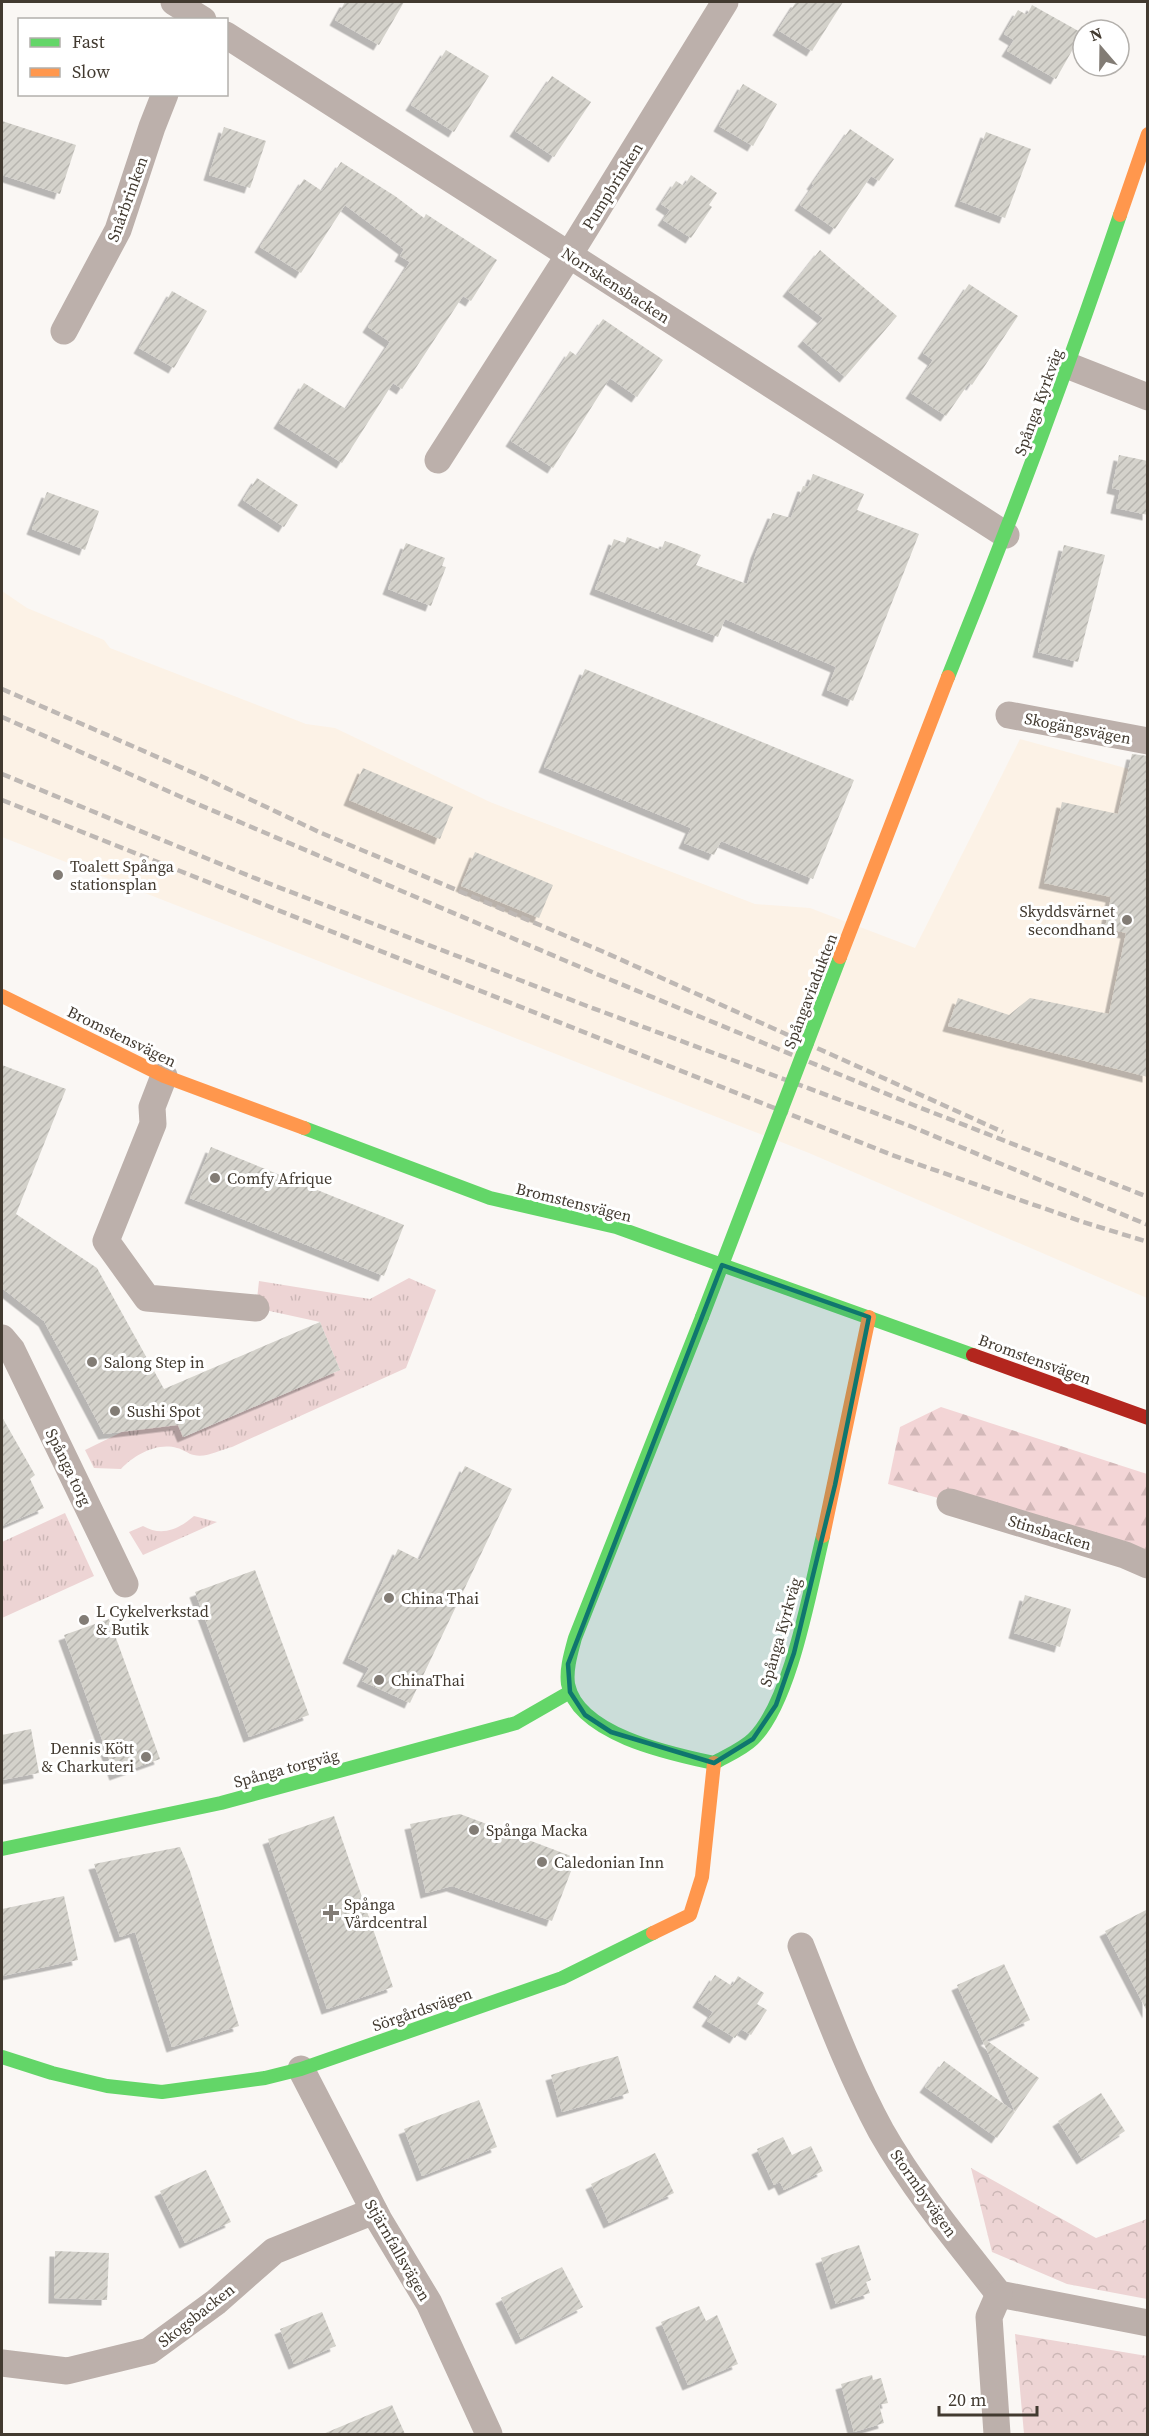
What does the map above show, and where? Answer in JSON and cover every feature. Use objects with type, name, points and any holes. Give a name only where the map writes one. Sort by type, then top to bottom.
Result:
[{"type":"street","name":"Pumpbrinken","points":[[438,460],[569,255],[725,2]]},
{"type":"street","name":"Norrskensbacken","points":[[228,36],[1006,536]]},
{"type":"street","name":"Snårbrinken","points":[[64,331],[118,230],[164,96]]},
{"type":"street","name":"Spånga Kyrkväg","points":[[948,677],[1006,536],[1069,366],[1148,134]]},
{"type":"street","points":[[1069,366],[1148,397]]},
{"type":"street","name":"Spångaviadukten","points":[[570,1692],[568,1664],[581,1622],[702,1317],[948,677]]},
{"type":"street","name":"Skogängsvägen","points":[[1009,715],[1148,741]]},
{"type":"street","name":"Bromstensvägen","points":[[2,996],[164,1076],[490,1198],[616,1227],[1148,1418]]},
{"type":"street","points":[[164,1076],[152,1107],[153,1124],[106,1241],[147,1298],[256,1308]]},
{"type":"street","name":"Spånga Kyrkväg","points":[[714,1763],[753,1739],[776,1705],[794,1653],[835,1485],[869,1317]]},
{"type":"street","name":"Spånga torg","points":[[5,1345],[125,1584]]},
{"type":"street","name":"Stinsbacken","points":[[951,1502],[1125,1555],[1148,1565]]},
{"type":"street","points":[[570,1692],[585,1715],[611,1732],[687,1757],[714,1763]]},
{"type":"street","name":"Spånga torgväg","points":[[2,1849],[221,1803],[506,1726],[516,1723],[570,1692]]},
{"type":"street","name":"Sörgårdsvägen","points":[[2,2057],[52,2073],[107,2086],[162,2092],[265,2078],[301,2068],[562,1978],[690,1915],[702,1877],[714,1763]]},
{"type":"street","name":"Stormbyvägen","points":[[801,1946],[842,2050],[882,2132],[934,2211],[999,2294]]},
{"type":"street","name":"Stjärnfallsvägen","points":[[301,2068],[374,2211],[429,2303],[489,2434]]},
{"type":"street","name":"Skogsbacken","points":[[2,2363],[67,2371],[149,2351],[216,2302],[273,2251],[374,2211]]},
{"type":"street","points":[[997,2434],[989,2317],[999,2294],[1148,2323]]},
{"type":"highlighted area","points":[[722,1265],[869,1317],[835,1485],[794,1653],[776,1705],[753,1739],[714,1763],[611,1732],[585,1715],[570,1692],[568,1664]]},
{"type":"shaded area","points":[[2,591],[27,608],[104,640],[110,648],[306,724],[335,728],[490,802],[755,904],[810,908],[915,948],[1020,739],[1147,774],[1147,1298],[809,1153],[2,837]]},
{"type":"green space","points":[[409,1278],[436,1290],[406,1368],[232,1447],[199,1456],[177,1448],[154,1448],[132,1459],[121,1469],[94,1468],[85,1450],[171,1408],[184,1437],[340,1370],[320,1322],[256,1308],[259,1281],[370,1299]]},
{"type":"green space","points":[[941,1407],[1147,1474],[1147,1556],[888,1484],[900,1427]]},
{"type":"green space","points":[[65,1513],[94,1576],[2,1618],[2,1542]]},
{"type":"green space","points":[[194,1516],[217,1522],[143,1555],[129,1532],[143,1526],[157,1531],[170,1530]]},
{"type":"green space","points":[[971,2168],[1096,2238],[1147,2219],[1147,2299],[1067,2284],[992,2252]]},
{"type":"green space","points":[[1015,2334],[1147,2356],[1147,2434],[1024,2434]]},
{"type":"building","points":[[345,2],[404,2],[379,45],[335,20]]},
{"type":"building","points":[[796,2],[843,2],[812,51],[778,30]]},
{"type":"building","points":[[1032,5],[1071,27],[1071,52],[1056,79],[1007,51],[1014,40],[1004,34],[1018,10],[1027,15]]},
{"type":"building","points":[[446,50],[489,76],[454,132],[411,105]]},
{"type":"building","points":[[552,76],[591,102],[554,157],[515,131]]},
{"type":"building","points":[[743,84],[777,104],[753,146],[719,126]]},
{"type":"building","points":[[2,121],[76,145],[60,194],[2,175]]},
{"type":"building","points":[[224,127],[266,141],[250,188],[209,175]]},
{"type":"building","points":[[850,129],[894,159],[879,181],[871,176],[835,229],[800,205]]},
{"type":"building","points":[[986,132],[1031,149],[1005,218],[960,201]]},
{"type":"building","points":[[341,162],[395,196],[424,218],[426,214],[497,260],[471,301],[463,296],[402,389],[393,383],[342,463],[279,423],[304,383],[346,409],[390,342],[368,327],[410,262],[400,256],[404,249],[345,205],[301,273],[260,247],[304,179],[322,191]]},
{"type":"building","points":[[691,175],[717,193],[709,205],[712,207],[691,238],[663,220],[670,210],[661,204],[676,181],[684,186]]},
{"type":"building","points":[[820,250],[897,316],[845,377],[803,341],[823,318],[788,291]]},
{"type":"building","points":[[969,284],[1018,316],[972,385],[969,383],[946,416],[911,393],[933,360],[923,353]]},
{"type":"building","points":[[172,291],[207,311],[174,368],[139,348]]},
{"type":"building","points":[[603,319],[663,360],[637,397],[610,378],[553,468],[511,441],[570,351],[577,356]]},
{"type":"building","points":[[1119,455],[1148,461],[1148,515],[1116,508],[1120,490],[1112,488]]},
{"type":"building","points":[[813,474],[864,494],[857,510],[919,534],[853,701],[827,690],[836,667],[725,619],[718,637],[595,589],[614,539],[625,543],[627,537],[661,550],[665,541],[674,544],[701,555],[696,565],[747,584],[756,553],[773,513],[791,518],[803,486],[808,487]]},
{"type":"building","points":[[257,478],[298,505],[284,527],[243,500]]},
{"type":"building","points":[[47,492],[99,511],[85,550],[32,529]]},
{"type":"building","points":[[406,543],[445,558],[442,566],[446,567],[431,606],[388,589]]},
{"type":"building","points":[[1064,545],[1105,555],[1078,662],[1038,652]]},
{"type":"building","points":[[585,669],[854,780],[813,879],[721,841],[714,855],[684,843],[691,828],[544,767]]},
{"type":"building","name":"Skyddsvärnet secondhand","points":[[1132,754],[1148,756],[1148,1077],[948,1026],[958,998],[1009,1015],[1030,998],[1109,1014],[1126,933],[1105,928],[1111,897],[1044,883],[1062,802],[1118,814]]},
{"type":"building","points":[[363,768],[453,807],[440,839],[349,800]]},
{"type":"building","points":[[475,852],[553,885],[539,918],[461,886]]},
{"type":"building","points":[[2,1065],[66,1089],[16,1214],[97,1268],[164,1389],[320,1322],[340,1370],[183,1437],[178,1425],[104,1434],[44,1321],[2,1288]]},
{"type":"building","points":[[211,1147],[404,1225],[384,1276],[190,1198]]},
{"type":"building","points":[[2,1417],[35,1475],[30,1479],[44,1508],[2,1526]]},
{"type":"building","points":[[465,1466],[512,1489],[410,1703],[362,1681],[369,1668],[348,1658],[398,1549],[420,1560]]},
{"type":"building","points":[[255,1570],[309,1715],[249,1737],[195,1592]]},
{"type":"building","points":[[1025,1595],[1071,1609],[1060,1647],[1014,1633]]},
{"type":"building","points":[[109,1619],[160,1759],[115,1775],[64,1635]]},
{"type":"building","points":[[31,1729],[39,1773],[2,1780],[2,1735]]},
{"type":"building","points":[[460,1814],[576,1858],[552,1921],[452,1886],[426,1893],[410,1824]]},
{"type":"building","name":"Spånga Vårdcentral","points":[[334,1816],[393,1987],[327,2009],[268,1839]]},
{"type":"building","points":[[180,1847],[190,1871],[239,2026],[172,2047],[135,1932],[120,1937],[94,1864]]},
{"type":"building","points":[[64,1896],[78,1960],[2,1976],[2,1909]]},
{"type":"building","points":[[1148,1909],[1148,2013],[1105,1931]]},
{"type":"building","points":[[1004,1964],[1030,2020],[986,2040],[1039,2078],[1015,2112],[957,1985]]},
{"type":"building","points":[[715,1975],[732,1986],[738,1976],[764,1993],[757,2004],[767,2010],[751,2035],[741,2029],[735,2038],[707,2021],[713,2012],[698,2002]]},
{"type":"building","points":[[618,2056],[629,2093],[562,2112],[551,2075]]},
{"type":"building","points":[[944,2061],[1015,2112],[997,2138],[925,2087]]},
{"type":"building","points":[[1101,2093],[1125,2131],[1082,2159],[1058,2121]]},
{"type":"building","points":[[479,2100],[497,2147],[422,2176],[404,2129]]},
{"type":"building","points":[[783,2137],[792,2155],[811,2146],[823,2171],[784,2190],[780,2182],[774,2185],[757,2149]]},
{"type":"building","points":[[655,2153],[674,2193],[609,2223],[591,2184]]},
{"type":"building","points":[[206,2170],[231,2222],[185,2243],[160,2191]]},
{"type":"building","points":[[859,2245],[871,2280],[866,2282],[870,2293],[836,2304],[821,2258]]},
{"type":"building","points":[[55,2251],[109,2253],[107,2300],[54,2298]]},
{"type":"building","points":[[562,2267],[583,2307],[521,2339],[501,2298]]},
{"type":"building","points":[[699,2306],[706,2321],[717,2315],[738,2364],[688,2385],[661,2322]]},
{"type":"building","points":[[322,2312],[336,2346],[294,2364],[280,2329]]},
{"type":"building","points":[[872,2375],[873,2380],[881,2378],[888,2403],[879,2405],[884,2423],[854,2432],[841,2384]]},
{"type":"building","points":[[392,2405],[405,2434],[323,2434]]},
{"type":"railway","points":[[2,689],[203,777],[319,832],[604,952],[1003,1132]]},
{"type":"railway","points":[[2,717],[188,800],[599,975],[916,1106],[1148,1197]]},
{"type":"railway","points":[[2,774],[252,877],[587,1006],[910,1126],[1148,1225]]},
{"type":"railway","points":[[2,800],[892,1155],[1083,1222],[1148,1242]]},
{"type":"traffic: fast","points":[[948,677],[1037,447],[1120,215]]},
{"type":"traffic: fast","points":[[702,1317],[840,957]]},
{"type":"traffic: fast","points":[[304,1128],[490,1198],[616,1227],[973,1355]]},
{"type":"traffic: fast","points":[[702,1317],[575,1638],[569,1661],[568,1678],[575,1702],[589,1717],[608,1729],[629,1739],[675,1754],[714,1763],[744,1746],[753,1739],[766,1722],[778,1699],[797,1643],[823,1536]]},
{"type":"traffic: fast","points":[[2,1849],[221,1803],[516,1723],[570,1692]]},
{"type":"traffic: fast","points":[[2,2057],[52,2073],[107,2086],[162,2092],[265,2078],[301,2069],[562,1978],[653,1933]]},
{"type":"traffic: slow","points":[[1120,215],[1148,134]]},
{"type":"traffic: slow","points":[[840,957],[948,677]]},
{"type":"traffic: slow","points":[[2,996],[164,1076],[304,1128]]},
{"type":"traffic: slow","points":[[823,1536],[869,1317]]},
{"type":"traffic: slow","points":[[653,1933],[690,1915],[702,1877],[714,1763]]},
{"type":"traffic: jam","points":[[973,1355],[1148,1418]]},
{"type":"place","name":"Toalett Spånga stationsplan","points":[[58,875]]},
{"type":"place","name":"Skyddsvärnet secondhand","points":[[1127,920]]},
{"type":"place","name":"Comfy Afrique","points":[[215,1178]]},
{"type":"place","name":"Salong Step in","points":[[92,1362]]},
{"type":"place","name":"Sushi Spot","points":[[115,1411]]},
{"type":"place","name":"China Thai","points":[[389,1598]]},
{"type":"place","name":"L Cykelverkstad & Butik","points":[[84,1620]]},
{"type":"place","name":"ChinaThai","points":[[379,1680]]},
{"type":"place","name":"Dennis Kött & Charkuteri","points":[[146,1757]]},
{"type":"place","name":"Spånga Macka","points":[[474,1830]]},
{"type":"place","name":"Caledonian Inn","points":[[542,1862]]},
{"type":"place","name":"Spånga Vårdcentral","points":[[331,1913]]}]
